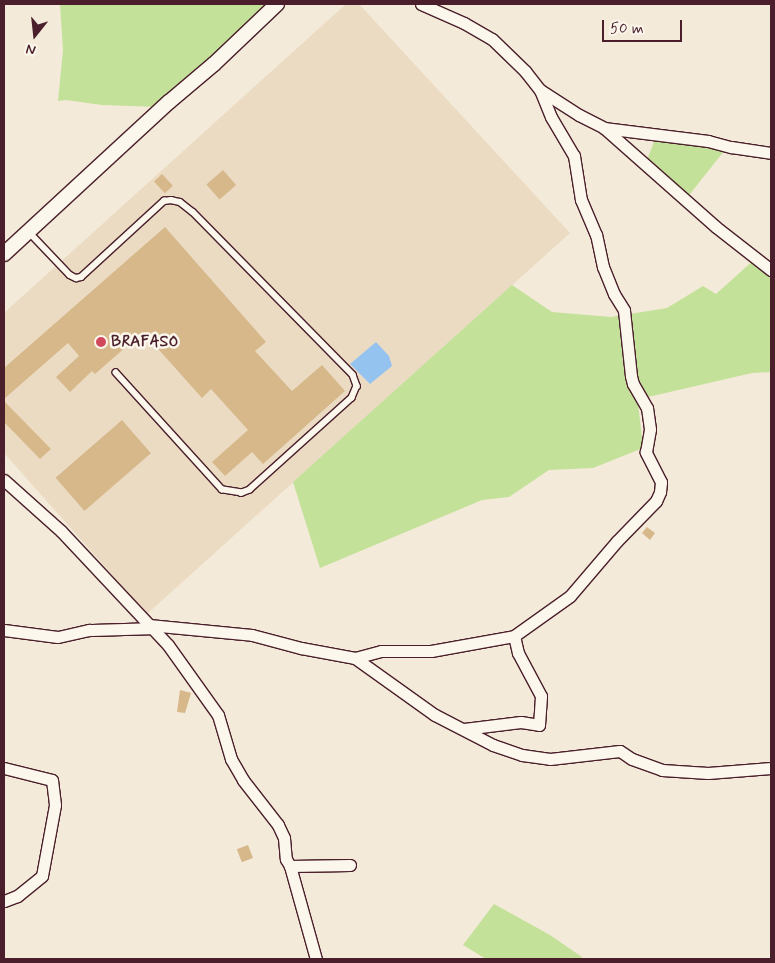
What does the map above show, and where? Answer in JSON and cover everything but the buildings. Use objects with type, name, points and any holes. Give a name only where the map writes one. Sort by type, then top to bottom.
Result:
[{"type":"street","points":[[4,254],[278,4]]},
{"type":"street","points":[[355,658],[381,650],[431,651],[514,636],[570,596],[611,547],[656,501],[660,492],[660,482],[647,458],[646,452],[650,428],[647,408],[633,384],[631,376],[624,310],[614,294],[603,267],[596,235],[581,200],[574,156],[551,117],[540,90],[525,71],[492,39],[464,23],[421,4]]},
{"type":"street","points":[[540,90],[579,115],[604,128],[716,227],[771,270]]},
{"type":"street","points":[[604,128],[708,141],[731,147],[771,153]]},
{"type":"street","points":[[4,480],[61,531],[168,645],[218,716],[231,759],[243,780],[278,825],[284,838],[286,859],[290,866],[316,959]]},
{"type":"street","points":[[4,630],[58,637],[89,630],[150,627],[252,634],[301,648],[355,658],[435,715],[509,751],[550,759],[620,752],[632,759],[662,770],[708,773],[771,768]]},
{"type":"street","points":[[464,729],[521,722],[539,725],[541,696],[518,653],[514,636]]},
{"type":"street","points":[[4,768],[52,780],[54,805],[42,876],[17,896],[4,902]]},
{"type":"street","points":[[290,866],[350,865]]},
{"type":"lane","points":[[29,231],[70,275],[76,278],[81,277],[164,201],[180,202],[200,219],[353,376],[357,386],[352,398],[250,490],[242,494],[222,490],[116,373]]},
{"type":"shaded area","points":[[346,4],[359,4],[570,233],[147,614],[4,453],[4,313]]},
{"type":"green space","points":[[60,4],[266,4],[159,107],[58,101],[63,50]]},
{"type":"green space","points":[[657,134],[728,146],[686,199],[645,165]]},
{"type":"green space","points":[[755,259],[771,273],[771,372],[752,373],[648,397],[638,403],[643,448],[593,468],[549,470],[509,497],[482,500],[320,568],[293,482],[512,285],[552,312],[611,317],[667,308],[703,286],[716,294]]},
{"type":"green space","points":[[494,904],[550,935],[582,957],[580,959],[486,959],[463,945]]},
{"type":"water","points":[[376,342],[389,356],[392,366],[370,384],[350,364]]},
{"type":"place","name":"BRAFASO","points":[[101,342]]}]
